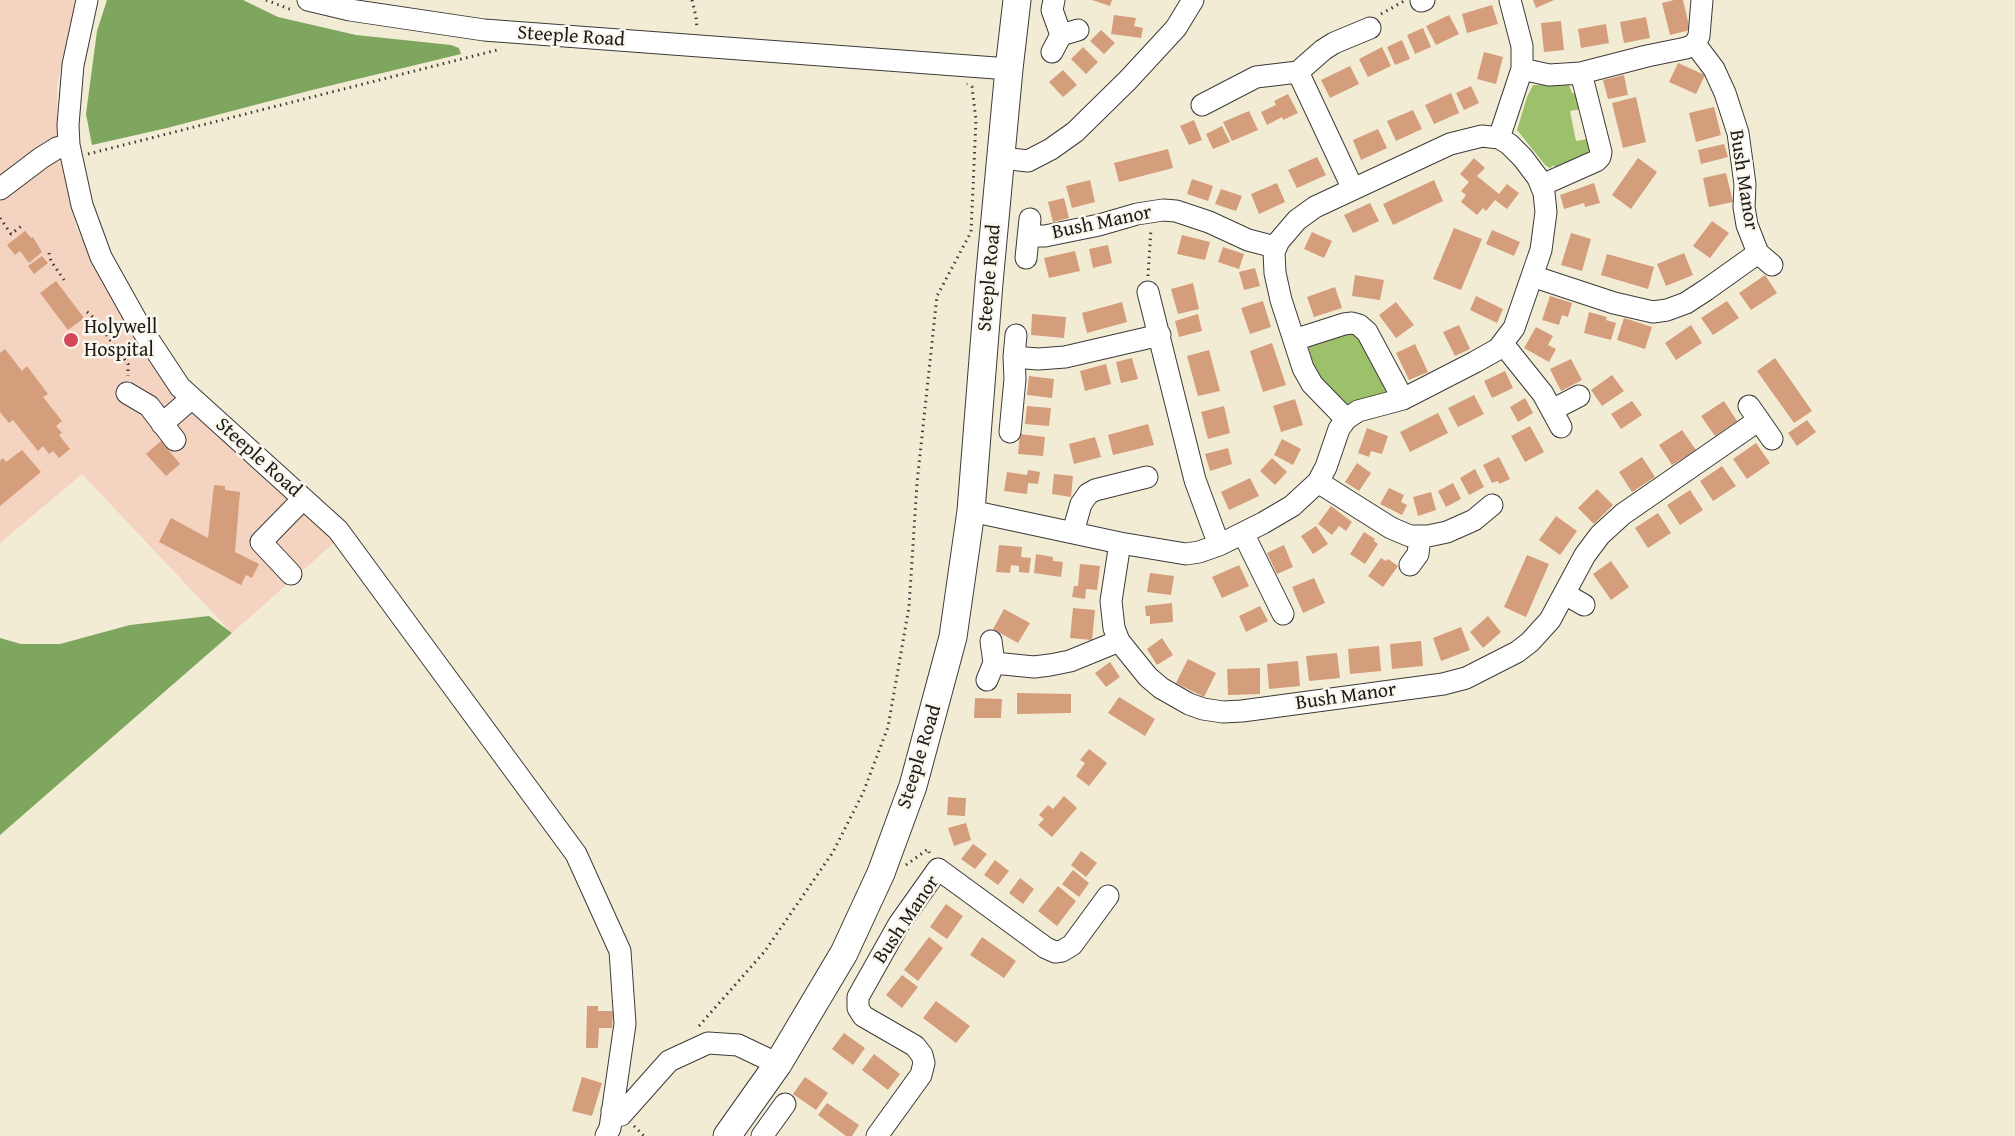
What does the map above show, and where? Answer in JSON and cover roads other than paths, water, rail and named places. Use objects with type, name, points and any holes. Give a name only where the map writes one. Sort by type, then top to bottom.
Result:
[{"type":"main road","points":[[1009,69],[1017,0]]},
{"type":"main road","name":"Steeple Road","points":[[727,1136],[778,1064],[844,954],[881,873],[914,786],[953,637],[971,511],[1009,69]]},
{"type":"street","name":"Steeple Road","points":[[87,0],[73,65],[68,125],[70,152],[82,205],[101,257],[145,334],[180,387],[338,530],[576,854],[620,951],[625,1024],[606,1136]]},
{"type":"street","points":[[1054,0],[1053,10],[1064,39]]},
{"type":"street","points":[[1002,158],[1028,161],[1051,149],[1075,132],[1176,28],[1193,0]]},
{"type":"street","points":[[1499,138],[1522,69],[1522,46],[1510,0]]},
{"type":"street","points":[[1522,69],[1549,75],[1581,73],[1686,48],[1695,44],[1699,36],[1702,0]]},
{"type":"street","name":"Steeple Road","points":[[301,5],[513,33],[1009,69]]},
{"type":"street","points":[[1202,105],[1256,77],[1298,72],[1334,43],[1370,28]]},
{"type":"street","name":"Bush Manor","points":[[1532,276],[1614,303],[1653,312],[1686,303],[1765,259],[1747,225],[1744,207],[1745,184],[1738,133],[1725,93],[1714,69],[1695,44]]},
{"type":"street","points":[[1298,72],[1353,189]]},
{"type":"street","points":[[1542,185],[1596,161],[1600,157],[1601,152],[1581,73]]},
{"type":"street","points":[[971,511],[1120,543],[1186,554],[1218,545],[1292,506],[1318,482],[1326,467],[1339,429],[1346,419],[1358,411],[1403,399],[1475,362],[1503,344],[1514,328],[1541,250],[1546,222],[1546,203],[1542,185],[1523,158],[1499,138],[1482,136],[1461,140],[1353,189],[1307,213],[1289,228],[1275,247],[1274,258],[1278,285],[1307,376],[1330,405],[1346,419]]},
{"type":"street","points":[[0,189],[40,158],[57,148],[70,152]]},
{"type":"street","name":"Bush Manor","points":[[1026,258],[1029,227],[1045,236],[1163,210],[1186,213],[1235,236],[1275,247]]},
{"type":"street","points":[[1148,292],[1195,480],[1218,545]]},
{"type":"street","points":[[1294,340],[1344,324],[1359,325],[1367,332],[1403,399]]},
{"type":"street","points":[[1010,432],[1016,335]]},
{"type":"street","points":[[1014,357],[1058,358],[1160,335]]},
{"type":"street","points":[[1503,344],[1527,372],[1557,418],[1579,396]]},
{"type":"street","points":[[127,393],[148,406],[169,432],[192,398]]},
{"type":"street","name":"Bush Manor","points":[[1120,543],[1111,601],[1114,628],[1119,640],[1148,677],[1174,696],[1203,709],[1222,712],[1242,711],[1443,684],[1466,678],[1517,652],[1530,642],[1550,620],[1585,555],[1600,535],[1754,413],[1772,439]]},
{"type":"street","points":[[1073,532],[1081,504],[1088,494],[1095,490],[1147,477]]},
{"type":"street","points":[[1318,482],[1391,528],[1410,536],[1436,535],[1457,528],[1474,520],[1492,505]]},
{"type":"street","points":[[291,574],[261,542],[303,498]]},
{"type":"street","points":[[1243,533],[1282,614]]},
{"type":"street","points":[[1410,565],[1418,554],[1420,537]]},
{"type":"street","points":[[1565,594],[1584,605]]},
{"type":"street","points":[[991,641],[991,671],[1070,661],[1119,640]]},
{"type":"street","name":"Bush Manor","points":[[877,1136],[921,1075],[924,1063],[922,1054],[915,1046],[863,1016],[857,1005],[858,997],[899,924],[938,869],[1049,950],[1055,952],[1072,945],[1108,896]]},
{"type":"street","points":[[612,1110],[621,1115],[669,1061],[708,1043],[738,1045],[778,1064]]},
{"type":"street","points":[[768,1134],[785,1104]]},
{"type":"place","name":"Holywell Hospital","points":[[71,340]]}]
